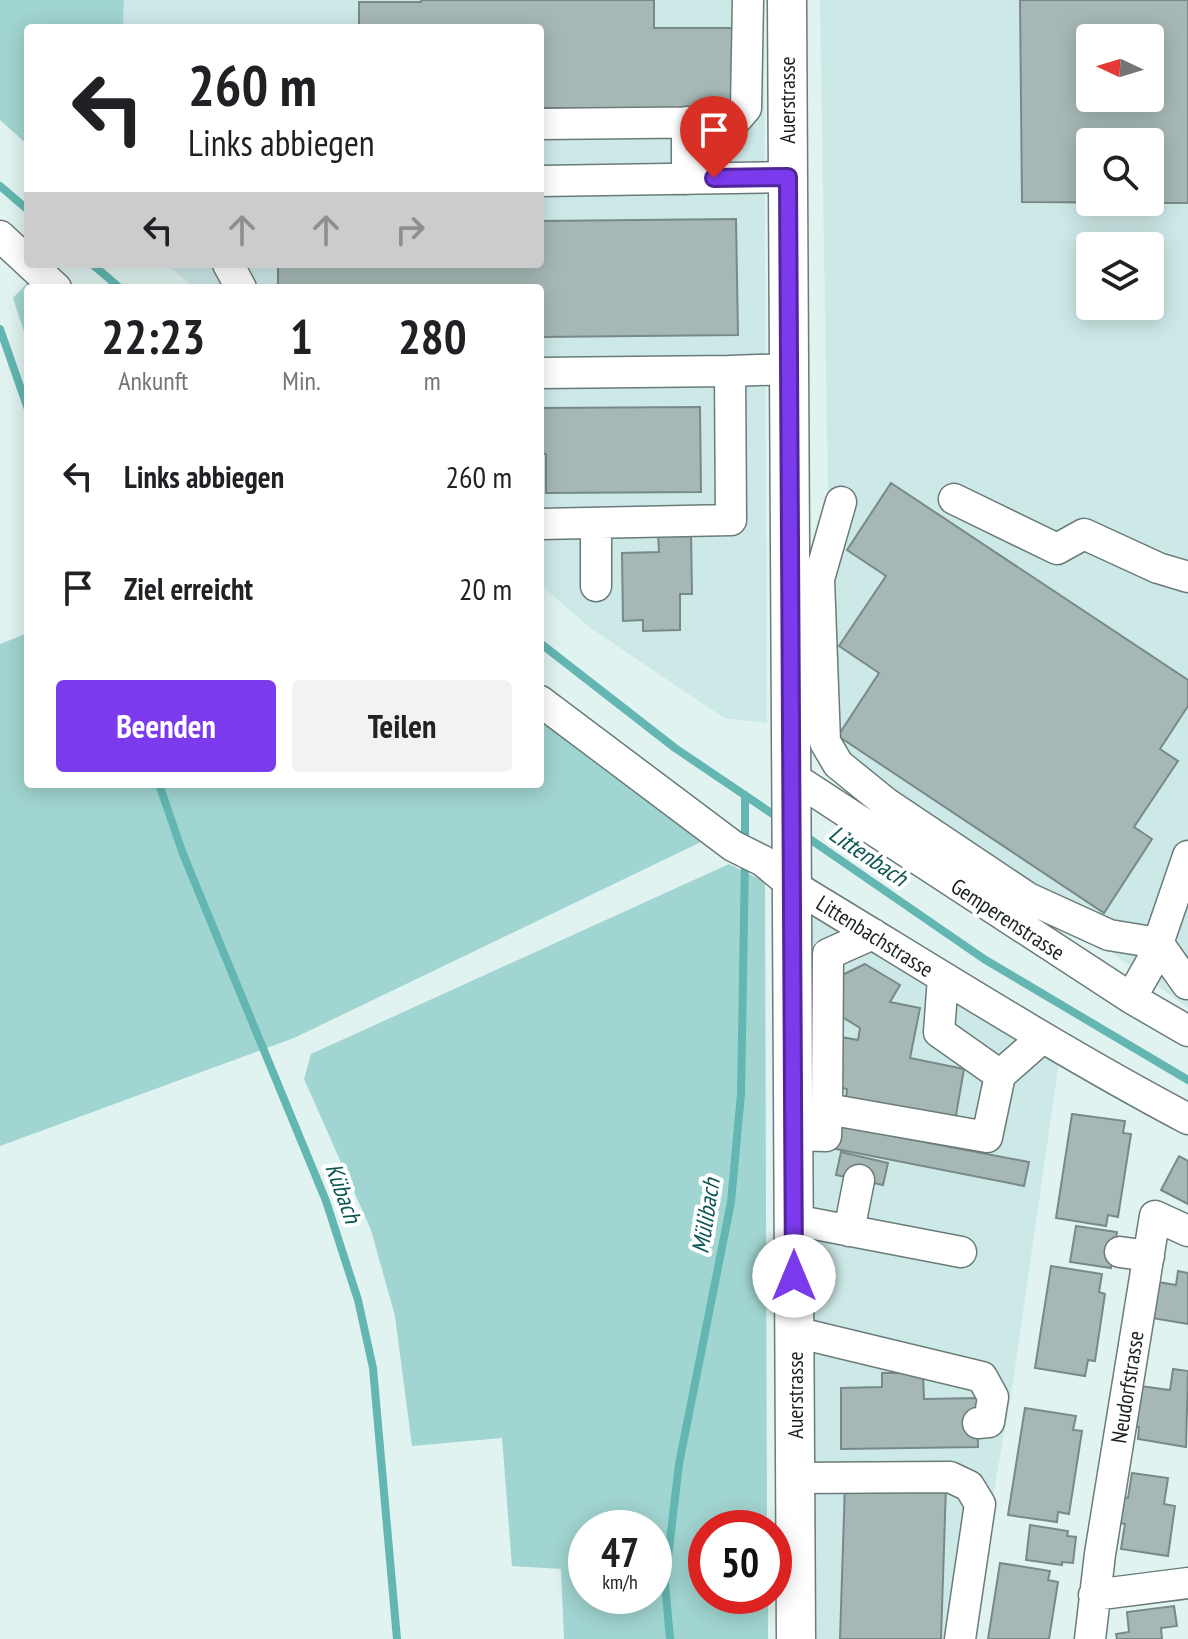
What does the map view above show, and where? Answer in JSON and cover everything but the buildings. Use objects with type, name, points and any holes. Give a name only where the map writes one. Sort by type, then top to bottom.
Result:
[{"type":"main road","name":"Auerstrasse","points":[[787,0],[789,369],[805,608],[782,866],[793,1135],[796,1639]]},
{"type":"street","points":[[544,124],[734,122],[746,108],[748,0]]},
{"type":"street","points":[[687,122],[687,179]]},
{"type":"street","points":[[544,181],[788,177]]},
{"type":"street","points":[[0,236],[24,258]]},
{"type":"street","points":[[34,268],[52,284]]},
{"type":"street","points":[[544,373],[789,369]]},
{"type":"street","points":[[544,524],[731,520],[730,371]]},
{"type":"street","points":[[954,499],[1057,549],[1084,534],[1158,568],[1188,577]]},
{"type":"street","points":[[841,502],[819,579],[805,608],[825,742],[838,764],[886,803],[1028,898],[1109,935],[1158,943],[1187,984]]},
{"type":"street","points":[[596,523],[596,586]]},
{"type":"street","name":"Littenbachstrasse","points":[[544,704],[733,846],[782,866],[873,934],[943,978],[1136,1093],[1188,1119]]},
{"type":"street","name":"Gemperenstrasse","points":[[791,790],[1188,1031]]},
{"type":"street","points":[[1131,998],[1152,961],[1188,856]]},
{"type":"street","points":[[793,1135],[826,1136],[828,954],[873,934]]},
{"type":"street","points":[[943,978],[939,1032],[1000,1075]]},
{"type":"street","points":[[827,1109],[987,1137],[1000,1075],[1042,1038]]},
{"type":"street","points":[[849,1231],[859,1180]]},
{"type":"street","name":"Neudorfstrasse","points":[[1090,1639],[1094,1595],[1087,1552],[1134,1254],[1155,1216],[1188,1231]]},
{"type":"street","points":[[794,1220],[961,1252]]},
{"type":"street","points":[[795,1332],[982,1377],[993,1397],[989,1422],[978,1423]]},
{"type":"street","points":[[795,1478],[950,1477],[969,1486],[980,1504],[960,1639]]},
{"type":"street","points":[[1094,1595],[1188,1583]]},
{"type":"shaded area","points":[[0,0],[124,0],[123,24],[24,24],[24,141],[0,120]]},
{"type":"shaded area","points":[[124,0],[764,0],[767,723],[724,718],[589,627],[544,588],[544,284],[190,284],[171,268],[544,268],[544,24],[123,24]]},
{"type":"shaded area","points":[[820,0],[1188,0],[1188,1008],[832,749]]},
{"type":"shaded area","points":[[24,286],[24,332],[13,298]]},
{"type":"shaded area","points":[[24,635],[24,788],[544,788],[544,716],[703,841],[294,1038],[0,1146],[0,644]]},
{"type":"shaded area","points":[[729,864],[765,882],[767,1510],[688,1510],[688,1614],[768,1614],[768,1639],[564,1639],[561,1569],[512,1566],[502,1438],[412,1446],[395,1316],[371,1230],[304,1079],[311,1054]]},
{"type":"shaded area","points":[[792,885],[1061,1048],[1012,1389],[968,1639],[796,1639]]},
{"type":"waterway","name":"Littenbach","points":[[0,186],[24,207]]},
{"type":"waterway","name":"Littenbach","points":[[97,268],[115,284]]},
{"type":"waterway","name":"Kübach","points":[[0,329],[24,398]]},
{"type":"waterway","name":"Littenbach","points":[[544,646],[675,748],[780,819]]},
{"type":"waterway","name":"Kübach","points":[[160,788],[183,854],[326,1201],[358,1300],[373,1368],[397,1639]]},
{"type":"waterway","name":"Mülibach","points":[[745,795],[745,845]]},
{"type":"waterway","name":"Littenbach","points":[[804,835],[984,959],[1188,1080]]},
{"type":"waterway","name":"Mülibach","points":[[670,1639],[665,1583],[679,1464],[731,1202],[741,1094],[745,858]]},
{"type":"route","points":[[714,178],[788,177],[794,1276]]}]
